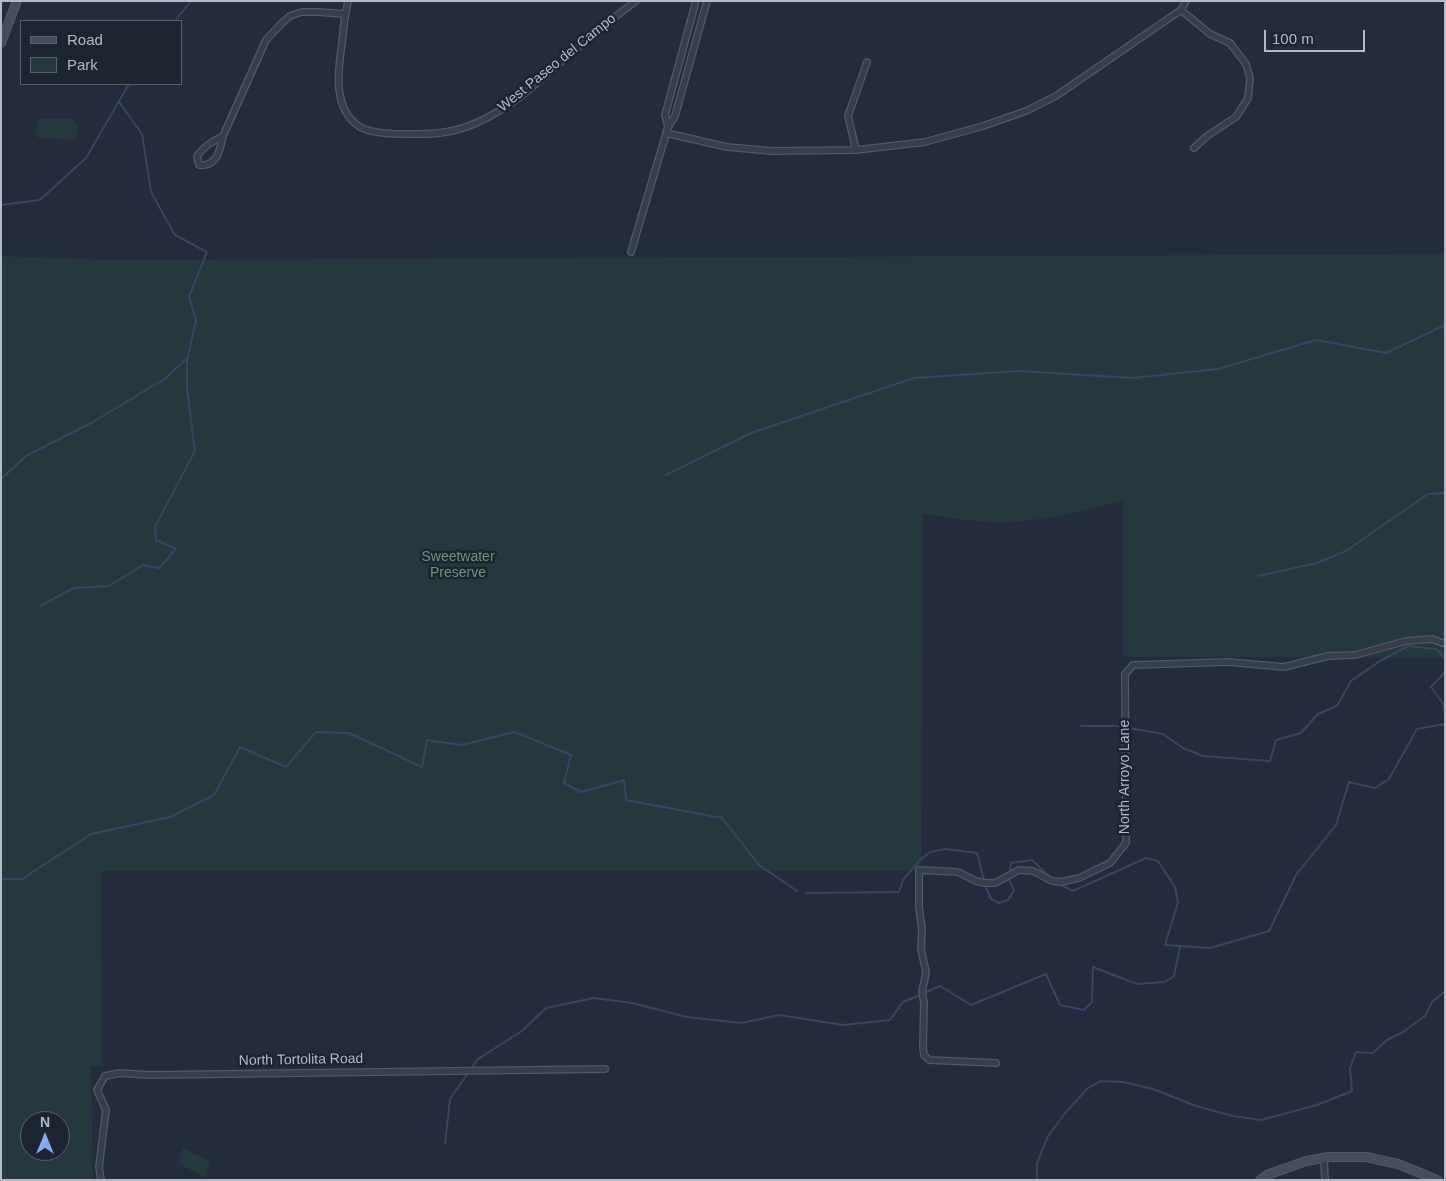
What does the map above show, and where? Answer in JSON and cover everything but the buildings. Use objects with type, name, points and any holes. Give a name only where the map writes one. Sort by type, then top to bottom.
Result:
[{"type":"street","points":[[1,43],[17,1]]},
{"type":"street","name":"West Paseo del Campo","points":[[348,1],[338,77],[341,100],[347,114],[361,127],[382,133],[435,134],[455,131],[477,123],[501,110],[549,73],[605,24],[636,1]]},
{"type":"street","points":[[667,130],[665,115],[696,1]]},
{"type":"street","points":[[631,252],[667,130],[675,116],[707,1]]},
{"type":"street","points":[[667,130],[727,147],[772,151],[856,150],[925,142],[974,129],[1026,111],[1056,96],[1182,10],[1186,1]]},
{"type":"street","points":[[1182,10],[1210,34],[1230,43],[1246,64],[1250,78],[1248,98],[1236,117],[1194,148]]},
{"type":"street","points":[[223,136],[201,149],[196,156],[199,165],[205,166],[215,160],[223,136],[266,40],[282,23],[290,16],[302,12],[345,14]]},
{"type":"street","points":[[856,150],[848,116],[867,62]]},
{"type":"street","name":"North Arroyo Lane","points":[[996,1063],[929,1060],[924,1056],[924,1003],[922,992],[926,973],[921,948],[919,870],[958,872],[985,884],[995,883],[1019,870],[1033,871],[1061,882],[1078,878],[1110,863],[1126,843],[1125,674],[1132,665],[1229,662],[1284,667],[1328,656],[1355,655],[1406,641],[1432,639],[1445,644]]},
{"type":"street","name":"North Tortolita Road","points":[[101,1180],[100,1167],[106,1110],[98,1090],[105,1076],[120,1073],[149,1075],[605,1068]]},
{"type":"street","points":[[1260,1180],[1267,1175],[1306,1160],[1366,1157],[1398,1164],[1437,1180]]},
{"type":"street","points":[[1324,1158],[1325,1180]]},
{"type":"green space","points":[[39,119],[72,119],[77,124],[77,135],[73,140],[38,138],[35,132]]},
{"type":"green space","name":"Sweetwater Preserve","points":[[1445,254],[1445,658],[1123,657],[1123,501],[1083,511],[1014,522],[957,519],[923,514],[921,871],[101,871],[102,1066],[91,1066],[93,1180],[1,1180],[1,256],[108,260]]},
{"type":"green space","points":[[183,1148],[210,1161],[205,1178],[178,1163]]},
{"type":"waterway","points":[[176,20],[191,1]]},
{"type":"waterway","points":[[1,205],[40,200],[86,158],[128,85]]},
{"type":"waterway","points":[[40,606],[74,588],[109,586],[143,565],[159,568],[176,549],[156,540],[155,527],[195,451],[187,390],[187,361],[196,320],[189,297],[207,252],[175,235],[151,192],[142,134],[119,102]]},
{"type":"waterway","points":[[666,475],[751,433],[914,378],[1019,371],[1133,378],[1218,369],[1316,340],[1386,353],[1445,325]]},
{"type":"waterway","points":[[1,479],[26,456],[93,422],[166,378],[186,359]]},
{"type":"waterway","points":[[1258,576],[1317,563],[1346,551],[1428,494],[1445,493]]},
{"type":"waterway","points":[[1081,726],[1117,726],[1163,734],[1183,748],[1203,756],[1270,761],[1276,740],[1301,733],[1318,714],[1337,706],[1351,681],[1380,661],[1408,646],[1436,649],[1445,658]]},
{"type":"waterway","points":[[1445,672],[1431,687],[1444,705],[1445,712]]},
{"type":"waterway","points":[[1057,883],[1073,891],[1146,858],[1158,861],[1175,887],[1178,902],[1165,945],[1210,948],[1269,931],[1296,875],[1336,825],[1349,782],[1375,788],[1389,779],[1417,729],[1445,724]]},
{"type":"waterway","points":[[1,879],[22,879],[91,834],[170,817],[214,795],[240,747],[286,767],[316,732],[349,733],[422,767],[427,740],[461,745],[515,732],[571,755],[564,783],[581,792],[624,780],[626,800],[722,818],[759,865],[797,891]]},
{"type":"waterway","points":[[806,893],[899,892],[903,880],[919,861],[930,852],[946,849],[977,853],[984,880]]},
{"type":"waterway","points":[[985,885],[991,899],[999,903],[1008,900],[1014,890],[1009,880],[1011,863],[1032,860],[1050,877]]},
{"type":"waterway","points":[[924,993],[940,986],[971,1005],[1046,974],[1060,1005],[1084,1010],[1092,1002],[1093,967],[1137,984],[1165,982],[1174,976],[1180,947]]},
{"type":"waterway","points":[[1037,1180],[1037,1163],[1048,1136],[1066,1112],[1088,1088],[1101,1081],[1123,1082],[1153,1089],[1196,1106],[1233,1116],[1261,1120],[1317,1105],[1352,1091],[1350,1068],[1356,1052],[1373,1053],[1387,1040],[1403,1032],[1425,1016],[1432,1002],[1445,991]]},
{"type":"waterway","points":[[471,1069],[478,1059],[522,1031],[546,1008],[594,998],[632,1003],[687,1017],[742,1023],[779,1015],[843,1025],[890,1020],[903,1002],[920,995]]},
{"type":"waterway","points":[[445,1144],[450,1099],[468,1073]]}]
